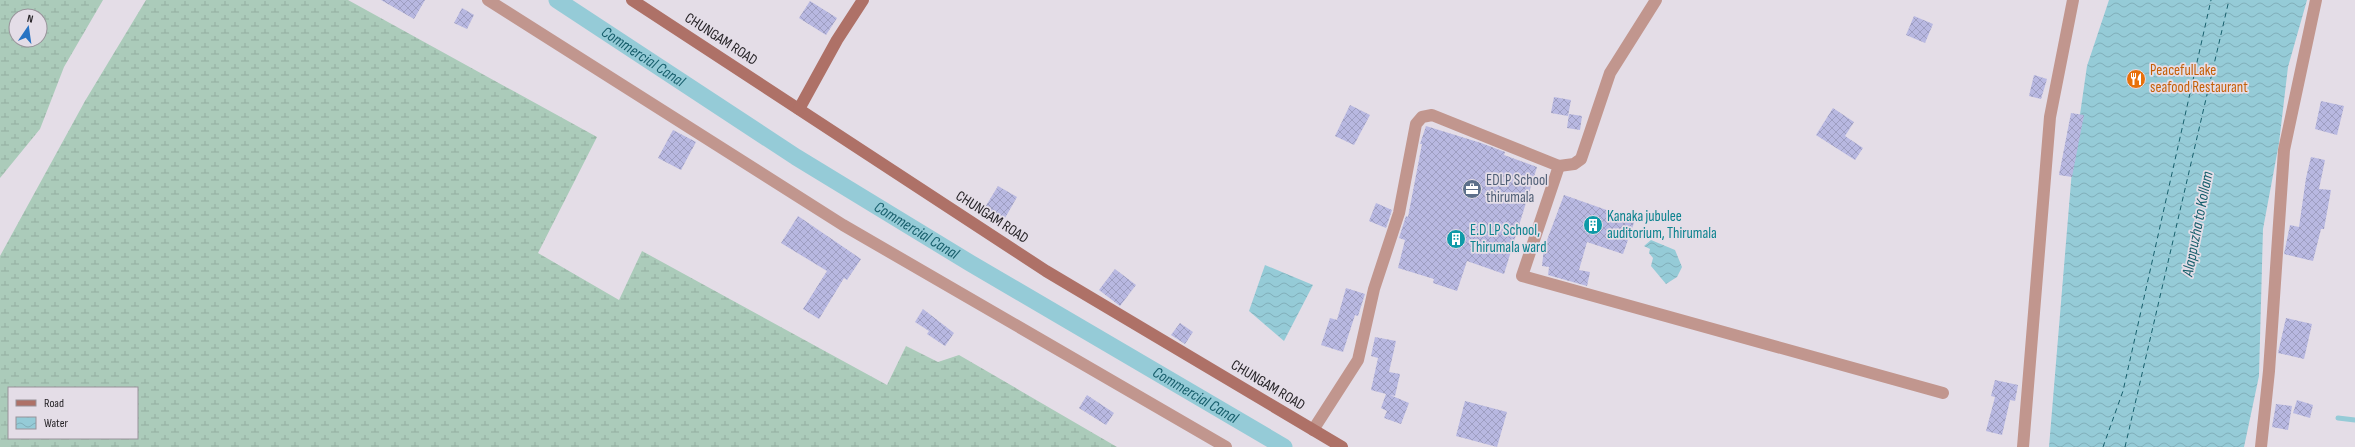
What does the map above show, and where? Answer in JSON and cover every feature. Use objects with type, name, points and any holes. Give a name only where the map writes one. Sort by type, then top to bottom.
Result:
[{"type":"main road","name":"CHUNGAM ROAD","points":[[632,0],[1046,271],[1342,447]]},
{"type":"main road","points":[[799,109],[837,40],[863,0]]},
{"type":"street","points":[[488,0],[843,225],[1226,447]]},
{"type":"street","points":[[1313,430],[1358,360],[1374,288],[1399,213],[1416,124],[1422,117],[1432,115],[1559,166],[1574,164],[1581,159],[1610,73],[1656,0]]},
{"type":"street","points":[[2023,447],[2050,117],[2073,0]]},
{"type":"street","points":[[2261,447],[2269,371],[2284,150],[2316,0]]},
{"type":"street","points":[[1559,166],[1522,276],[1943,393]]},
{"type":"green space","points":[[0,0],[103,0],[64,67],[40,129],[0,178]]},
{"type":"green space","points":[[146,0],[348,0],[597,137],[538,253],[619,300],[642,251],[887,385],[906,346],[938,362],[959,355],[1117,447],[0,447],[0,256],[85,101]]},
{"type":"water","name":"Alappuzha to Kollam","points":[[2109,0],[2307,0],[2288,67],[2279,143],[2263,229],[2259,376],[2244,447],[2049,447],[2072,170],[2087,66]]},
{"type":"water","points":[[1651,240],[1675,250],[1682,267],[1677,277],[1666,284],[1651,266],[1653,258],[1649,253],[1650,249],[1644,246]]},
{"type":"water","points":[[1265,265],[1313,285],[1284,341],[1249,311]]},
{"type":"building","points":[[381,0],[425,0],[414,19]]},
{"type":"building","points":[[810,1],[837,18],[826,35],[799,18]]},
{"type":"building","points":[[462,8],[474,15],[467,29],[454,23]]},
{"type":"building","points":[[1914,16],[1933,24],[1925,43],[1906,35]]},
{"type":"building","points":[[2034,75],[2047,79],[2041,99],[2029,96]]},
{"type":"building","points":[[1554,97],[1571,100],[1568,116],[1551,113]]},
{"type":"building","points":[[2321,101],[2344,106],[2337,135],[2315,129]]},
{"type":"building","points":[[1350,105],[1370,115],[1354,145],[1335,136]]},
{"type":"building","points":[[1833,108],[1854,122],[1845,136],[1863,148],[1855,160],[1816,135]]},
{"type":"building","points":[[2071,113],[2084,115],[2072,177],[2059,175]]},
{"type":"building","points":[[1569,114],[1582,116],[1580,130],[1567,128]]},
{"type":"building","name":"EDLP School thirumala","points":[[1426,126],[1481,143],[1505,152],[1504,155],[1537,167],[1504,274],[1467,261],[1457,291],[1433,283],[1434,279],[1398,268],[1405,240],[1399,238],[1406,216],[1408,217],[1422,144],[1420,144]]},
{"type":"building","points":[[673,130],[696,142],[681,170],[658,158]]},
{"type":"building","points":[[2311,157],[2325,160],[2319,189],[2331,190],[2324,229],[2321,229],[2313,261],[2284,254],[2290,225],[2299,227],[2306,178]]},
{"type":"building","points":[[998,186],[1017,197],[1001,225],[981,214]]},
{"type":"building","name":"Kanaka jubulee auditorium, Thirumala","points":[[1564,195],[1635,220],[1623,254],[1587,242],[1579,270],[1590,272],[1587,286],[1548,275],[1549,267],[1542,266],[1544,248]]},
{"type":"building","points":[[1376,203],[1392,210],[1386,228],[1369,221]]},
{"type":"building","points":[[798,216],[861,259],[847,280],[844,278],[819,319],[803,309],[827,271],[781,243]]},
{"type":"building","points":[[1115,269],[1136,285],[1120,306],[1099,290]]},
{"type":"building","points":[[1346,288],[1365,294],[1358,316],[1355,315],[1343,352],[1321,345],[1330,318],[1337,320]]},
{"type":"building","points":[[923,309],[954,333],[945,346],[927,334],[929,331],[915,322]]},
{"type":"building","points":[[2286,318],[2312,324],[2304,359],[2278,353]]},
{"type":"building","points":[[1180,323],[1193,332],[1185,344],[1171,335]]},
{"type":"building","points":[[1375,337],[1396,341],[1389,372],[1400,374],[1395,396],[1390,395],[1409,403],[1401,424],[1384,418],[1387,411],[1381,408],[1386,394],[1371,390],[1378,358],[1371,356]]},
{"type":"building","points":[[1995,380],[2018,385],[2015,401],[2010,400],[2002,435],[1986,431],[1995,397],[1991,396]]},
{"type":"building","points":[[1087,395],[1114,413],[1106,425],[1079,408]]},
{"type":"building","points":[[2297,400],[2313,405],[2310,418],[2293,413]]},
{"type":"building","points":[[1465,401],[1507,412],[1497,447],[1456,436]]},
{"type":"building","points":[[2276,404],[2292,406],[2288,430],[2272,427]]},
{"type":"waterway","name":"Commercial Canal","points":[[557,0],[796,157],[970,263],[1284,447]]},
{"type":"waterway","points":[[2338,418],[2355,420]]},
{"type":"ferry route","points":[[2103,447],[2123,391],[2211,0]]},
{"type":"ferry route","points":[[2125,447],[2229,0]]},
{"type":"place","name":"PeacefulLake seafood Restaurant","points":[[2136,79]]},
{"type":"place","name":"EDLP School thirumala","points":[[1472,189]]},
{"type":"place","name":"Kanaka jubulee auditorium, Thirumala","points":[[1593,225]]},
{"type":"place","name":"E.D LP School, Thirumala ward","points":[[1456,239]]}]
